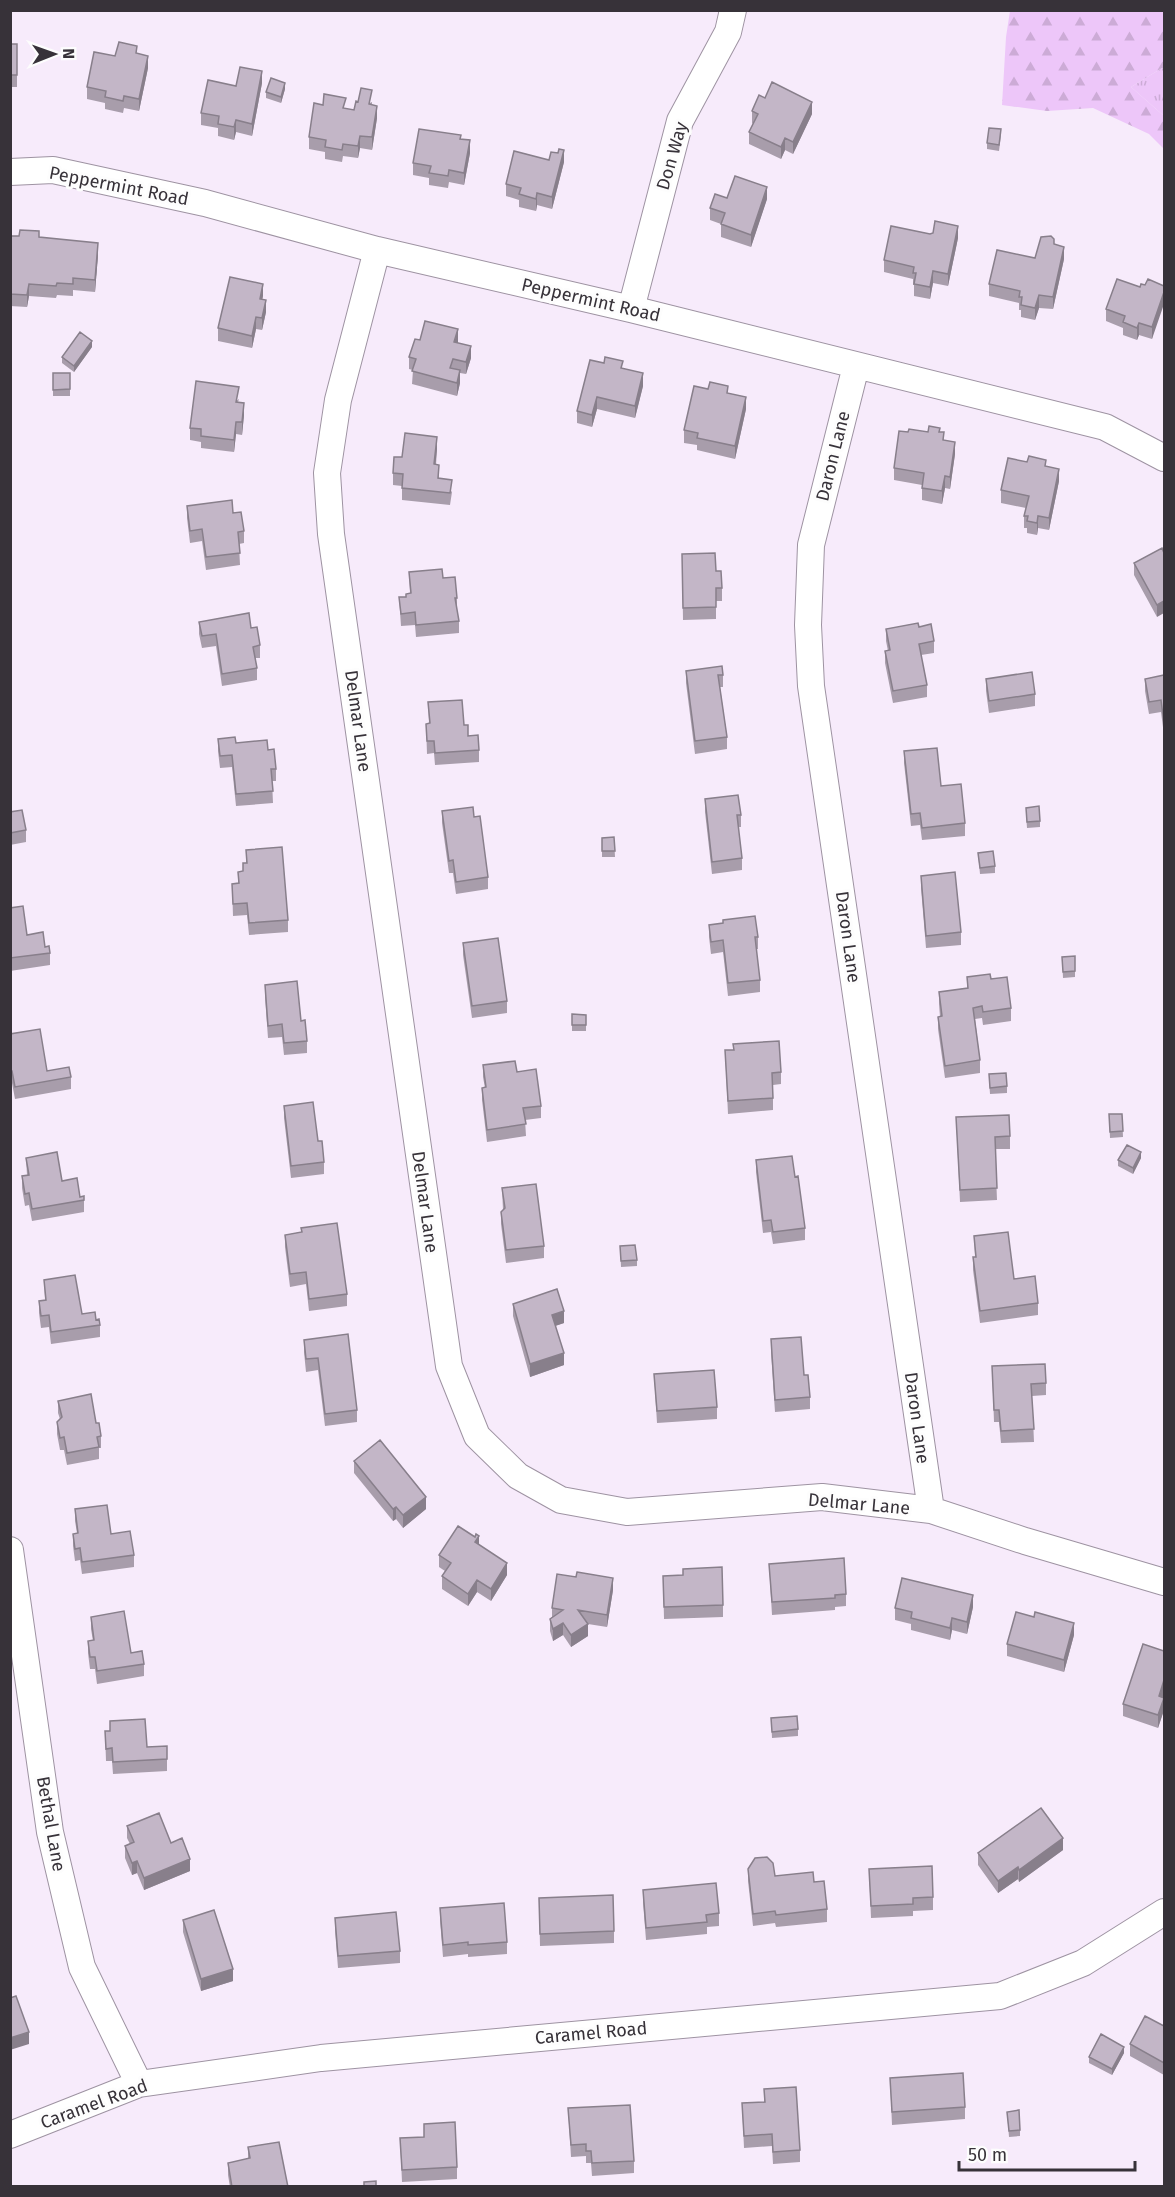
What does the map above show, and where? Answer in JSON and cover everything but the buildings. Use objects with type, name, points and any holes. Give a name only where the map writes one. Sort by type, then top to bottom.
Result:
[{"type":"street","name":"Don Way","points":[[631,309],[680,120],[728,32],[733,10]]},
{"type":"street","name":"Peppermint Road","points":[[10,172],[53,170],[205,203],[377,250],[631,309],[1106,427],[1164,458]]},
{"type":"street","name":"Delmar Lane","points":[[377,250],[338,400],[327,473],[332,534],[449,1366],[477,1436],[518,1476],[561,1500],[627,1512],[822,1497],[931,1510],[1025,1541],[1164,1582]]},
{"type":"street","name":"Daron Lane","points":[[856,366],[811,545],[808,625],[811,686],[931,1510]]},
{"type":"street","name":"Bethal Lane","points":[[10,1551],[50,1832],[82,1967],[140,2084]]},
{"type":"street","name":"Caramel Road","points":[[10,2135],[140,2084],[321,2058],[1000,1996],[1083,1963],[1164,1914]]},
{"type":"green space","points":[[1010,11],[1164,11],[1164,69],[1162,68],[1131,87],[1164,116],[1164,149],[1149,134],[1093,108],[1047,111],[1002,105]]},
{"type":"green space","points":[[1162,68],[1164,69],[1164,116],[1131,87]]}]
